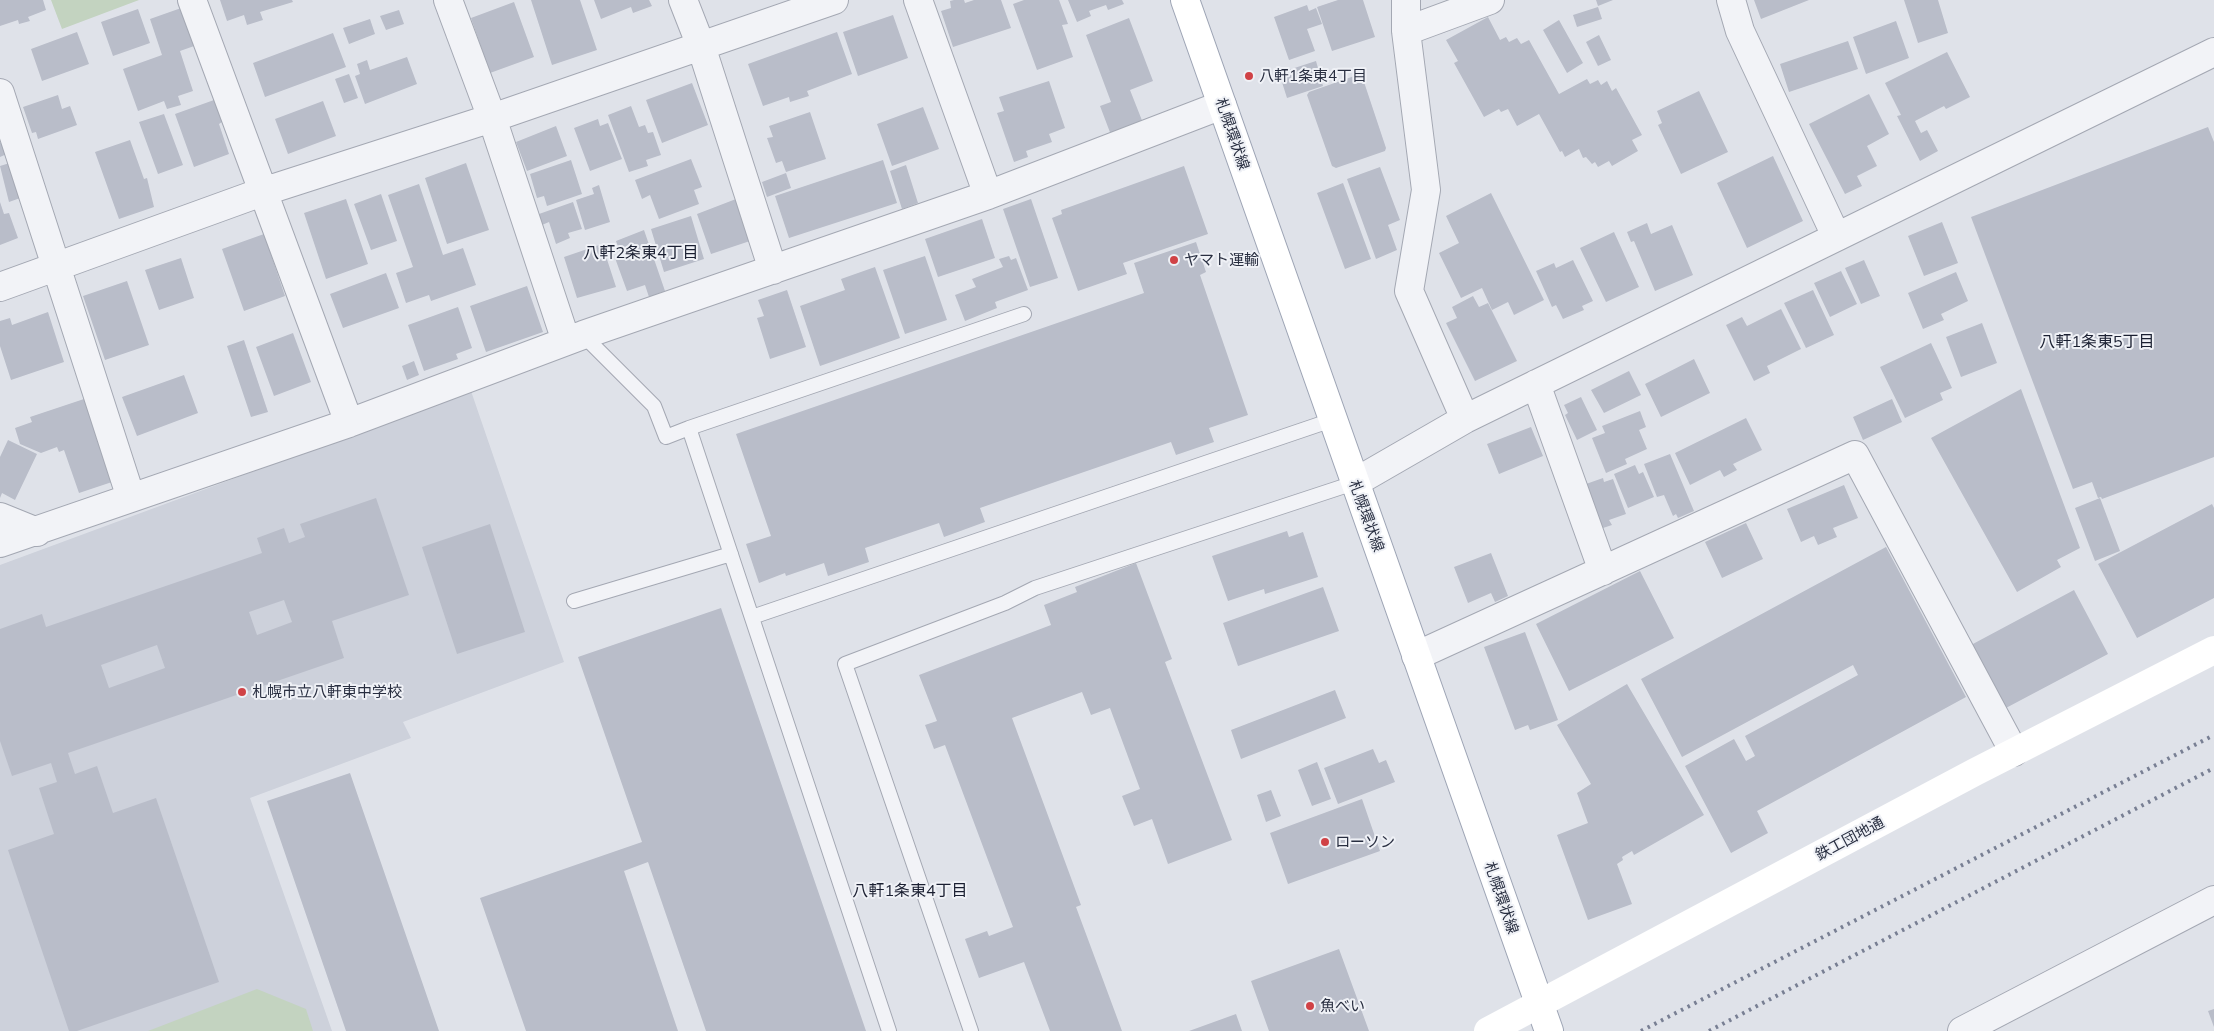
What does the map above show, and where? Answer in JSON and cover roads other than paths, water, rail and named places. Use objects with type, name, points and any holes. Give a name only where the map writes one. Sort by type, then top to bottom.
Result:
[{"type":"main road","name":"札幌環状線","points":[[1184,0],[1538,1005],[1549,1031]]},
{"type":"main road","name":"鉄工団地通","points":[[1488,1031],[2014,752],[2214,650]]},
{"type":"street","points":[[192,0],[349,423]]},
{"type":"street","points":[[448,0],[574,338]]},
{"type":"street","points":[[683,0],[701,46],[773,270]]},
{"type":"street","points":[[0,286],[262,192],[492,118],[834,0]]},
{"type":"street","points":[[918,0],[988,195]]},
{"type":"street","points":[[1406,0],[1406,31],[1426,190],[1409,291],[1465,419]]},
{"type":"street","points":[[1406,31],[1490,0]]},
{"type":"street","points":[[1730,0],[1740,31],[1836,236]]},
{"type":"street","points":[[1354,484],[1465,419],[2214,52]]},
{"type":"street","points":[[0,93],[131,498]]},
{"type":"street","points":[[0,543],[37,532],[349,423],[574,338],[988,195],[1222,105]]},
{"type":"street","points":[[1536,384],[1603,571]]},
{"type":"street","points":[[1416,656],[1855,455],[2014,752]]},
{"type":"street","points":[[0,518],[37,532]]},
{"type":"street","points":[[1962,1031],[2214,900]]},
{"type":"lane","points":[[574,338],[654,406],[666,437],[1024,314]]},
{"type":"lane","points":[[752,617],[1332,420]]},
{"type":"lane","points":[[689,428],[889,1031]]},
{"type":"lane","points":[[971,1031],[845,664],[1005,603],[1035,588],[1354,484]]},
{"type":"lane","points":[[574,601],[731,554]]},
{"type":"railway","points":[[1641,1031],[2214,735]]},
{"type":"railway","points":[[1709,1031],[2214,768]]},
{"type":"place","name":"八軒1条東4丁目","points":[[1249,76]]},
{"type":"place","name":"ヤマト運輸","points":[[1174,260]]},
{"type":"place","name":"札幌市立八軒東中学校","points":[[242,692]]},
{"type":"place","name":"ローソン","points":[[1325,842]]},
{"type":"place","name":"魚べい","points":[[1310,1006]]},
{"type":"district","name":"八軒2条東4丁目","points":[[641,253]]},
{"type":"district","name":"八軒1条東5丁目","points":[[2097,342]]},
{"type":"district","name":"八軒1条東4丁目","points":[[910,891]]}]
